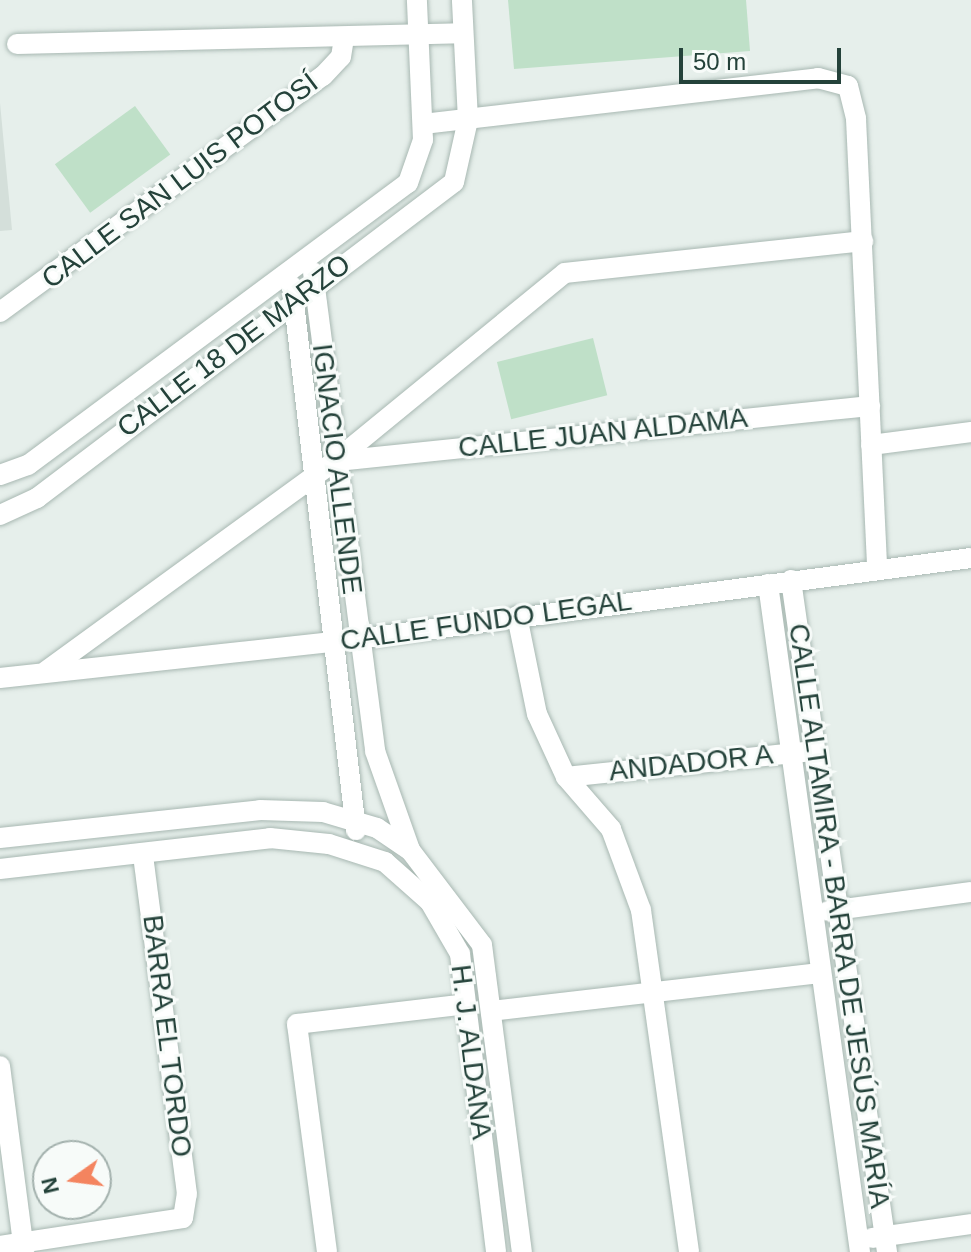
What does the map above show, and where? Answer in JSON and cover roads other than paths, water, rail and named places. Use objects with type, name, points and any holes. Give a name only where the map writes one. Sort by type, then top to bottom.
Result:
[{"type":"street","points":[[417,0],[423,124],[818,78],[848,86],[863,241],[877,569]]},
{"type":"street","points":[[462,0],[468,120]]},
{"type":"street","points":[[17,44],[462,33]]},
{"type":"street","name":"CALLE SAN LUIS POTOSÍ","points":[[0,312],[323,76],[341,57],[344,38]]},
{"type":"street","name":"CALLE 18 DE MARZO","points":[[0,515],[37,498],[294,297],[434,198],[462,168],[468,120]]},
{"type":"street","name":"CALLE 18 DE MARZO","points":[[0,475],[28,465],[311,250],[408,183],[419,166],[423,124]]},
{"type":"street","points":[[46,671],[335,461],[565,273],[863,241]]},
{"type":"street","name":"IGNACIO ALLENDE","points":[[311,250],[358,639]]},
{"type":"street","name":"IGNACIO ALLENDE","points":[[290,266],[332,642]]},
{"type":"street","name":"CALLE JUAN ALDAMA","points":[[335,461],[870,406]]},
{"type":"street","points":[[871,445],[971,432]]},
{"type":"street","name":"CALLE FUNDO LEGAL","points":[[0,678],[358,639],[971,558]]},
{"type":"street","name":"CALLE ALTAMIRA - BARRA DE JESÚS MARÍA","points":[[791,580],[886,1244]]},
{"type":"street","name":"CALLE ALTAMIRA - BARRA DE JESÚS MARÍA","points":[[768,584],[859,1246]]},
{"type":"street","points":[[517,616],[537,714],[566,777],[611,829],[641,910],[655,992],[689,1252]]},
{"type":"street","name":"H. J. ALDANA","points":[[358,639],[375,751],[410,850],[482,945],[522,1252]]},
{"type":"street","points":[[332,642],[356,820],[357,850]]},
{"type":"street","name":"ANDADOR A","points":[[566,777],[816,751]]},
{"type":"street","name":"H. J. ALDANA","points":[[0,838],[260,810],[356,820],[410,850]]},
{"type":"street","name":"H. J. ALDANA","points":[[0,869],[270,838],[357,850],[385,862],[430,902],[460,954],[496,1252]]},
{"type":"street","name":"BARRA EL TORDO","points":[[24,1248],[183,1218],[187,1194],[143,854]]},
{"type":"street","points":[[813,914],[971,892]]},
{"type":"street","points":[[491,1011],[821,973]]},
{"type":"street","points":[[327,1252],[297,1024],[466,1004]]},
{"type":"street","points":[[0,1066],[24,1248],[0,1246]]},
{"type":"street","points":[[859,1246],[886,1244],[971,1224]]}]
